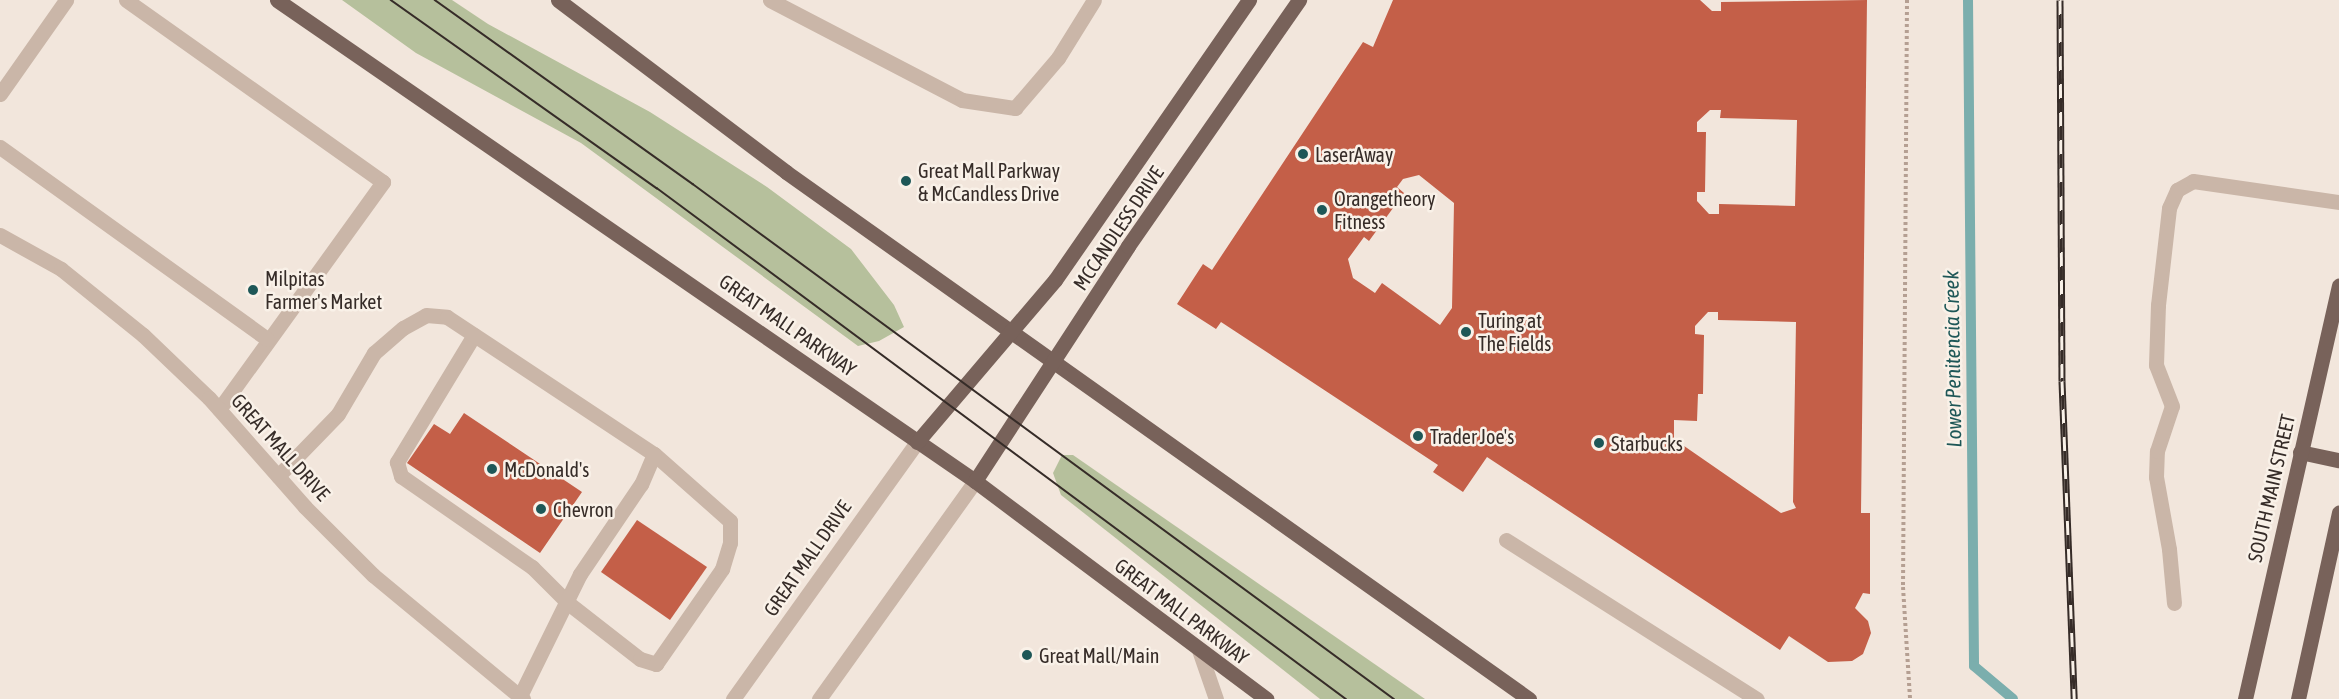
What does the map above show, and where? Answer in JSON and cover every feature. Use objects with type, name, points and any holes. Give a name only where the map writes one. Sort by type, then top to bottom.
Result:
[{"type":"main road","name":"GREAT MALL PARKWAY","points":[[277,0],[975,481],[1266,699]]},
{"type":"main road","points":[[558,0],[786,172],[1529,699]]},
{"type":"main road","name":"MCCANDLESS DRIVE","points":[[917,442],[1055,280],[1249,0]]},
{"type":"main road","name":"MCCANDLESS DRIVE","points":[[975,481],[1054,363],[1128,246],[1299,0]]},
{"type":"main road","name":"SOUTH MAIN STREET","points":[[2245,699],[2339,286]]},
{"type":"main road","points":[[2300,452],[2339,460]]},
{"type":"main road","points":[[2298,699],[2339,512]]},
{"type":"street","points":[[0,94],[66,0]]},
{"type":"street","points":[[126,0],[383,182],[267,339],[219,409]]},
{"type":"street","points":[[770,0],[962,100],[1015,108],[1058,58],[1094,0]]},
{"type":"street","points":[[0,147],[267,339]]},
{"type":"street","points":[[2174,603],[2169,549],[2156,477],[2157,452],[2172,406],[2156,365],[2158,305],[2169,208],[2177,190],[2193,181],[2339,202]]},
{"type":"street","name":"GREAT MALL DRIVE","points":[[2,242],[61,269],[106,304],[219,409],[278,476],[373,575],[521,698]]},
{"type":"street","points":[[278,476],[338,414],[374,353],[403,328],[426,315],[447,317],[654,454],[730,522],[729,556],[656,664],[640,659],[568,603],[532,567],[401,476],[397,462],[474,335]]},
{"type":"street","name":"GREAT MALL DRIVE","points":[[733,699],[917,442]]},
{"type":"street","points":[[521,698],[580,574],[641,484],[654,454]]},
{"type":"street","points":[[819,699],[975,481]]},
{"type":"street","points":[[1506,540],[1757,699]]},
{"type":"street","points":[[1199,650],[1216,699]]},
{"type":"path","points":[[1907,0],[1903,587],[1910,699]]},
{"type":"green space","points":[[342,0],[452,0],[488,24],[650,112],[767,187],[851,249],[894,305],[904,327],[879,341],[858,346],[581,143],[416,53]]},
{"type":"green space","points":[[1062,455],[1073,455],[1425,699],[1320,699],[1061,495],[1053,473]]},
{"type":"building","name":"Turing at The Fields","points":[[1393,0],[1700,0],[1712,11],[1721,11],[1721,2],[1867,0],[1861,513],[1870,513],[1870,594],[1863,593],[1855,608],[1868,621],[1871,633],[1863,654],[1852,661],[1828,662],[1789,636],[1780,650],[1487,457],[1463,492],[1433,472],[1438,465],[1221,322],[1216,329],[1177,304],[1203,264],[1212,270],[1363,42],[1373,47]],"holes":[[[1710,110],[1721,110],[1720,118],[1797,120],[1795,206],[1719,204],[1719,214],[1709,214],[1697,201],[1697,192],[1705,192],[1706,132],[1697,132],[1697,122]],[[1419,175],[1454,203],[1452,308],[1440,325],[1382,283],[1375,293],[1353,278],[1348,259],[1364,237],[1369,241],[1404,193],[1397,187],[1403,179]],[[1708,312],[1718,312],[1718,320],[1796,322],[1793,502],[1796,508],[1781,513],[1674,439],[1674,420],[1697,421],[1698,394],[1703,394],[1704,335],[1695,334],[1695,326]]]},
{"type":"building","points":[[464,413],[582,492],[540,553],[407,463],[434,424],[450,434]]},
{"type":"building","name":"Chevron","points":[[637,520],[707,567],[670,620],[601,572]]},
{"type":"waterway","name":"Lower Penitencia Creek","points":[[1968,0],[1974,666],[2013,699]]},
{"type":"tram line","points":[[391,0],[657,188],[1346,699]]},
{"type":"tram line","points":[[435,0],[693,184],[1394,699]]},
{"type":"railway","points":[[2060,0],[2062,381],[2074,699]]},
{"type":"place","name":"LaserAway","points":[[1303,154]]},
{"type":"place","name":"Great Mall Parkway & McCandless Drive","points":[[906,181]]},
{"type":"place","name":"Orangetheory Fitness","points":[[1322,210]]},
{"type":"place","name":"Milpitas Farmer's Market","points":[[253,290]]},
{"type":"place","name":"Turing at The Fields","points":[[1466,332]]},
{"type":"place","name":"Trader Joe's","points":[[1418,436]]},
{"type":"place","name":"Starbucks","points":[[1599,443]]},
{"type":"place","name":"McDonald's","points":[[492,469]]},
{"type":"place","name":"Chevron","points":[[541,509]]},
{"type":"place","name":"Great Mall/Main","points":[[1027,655]]}]
